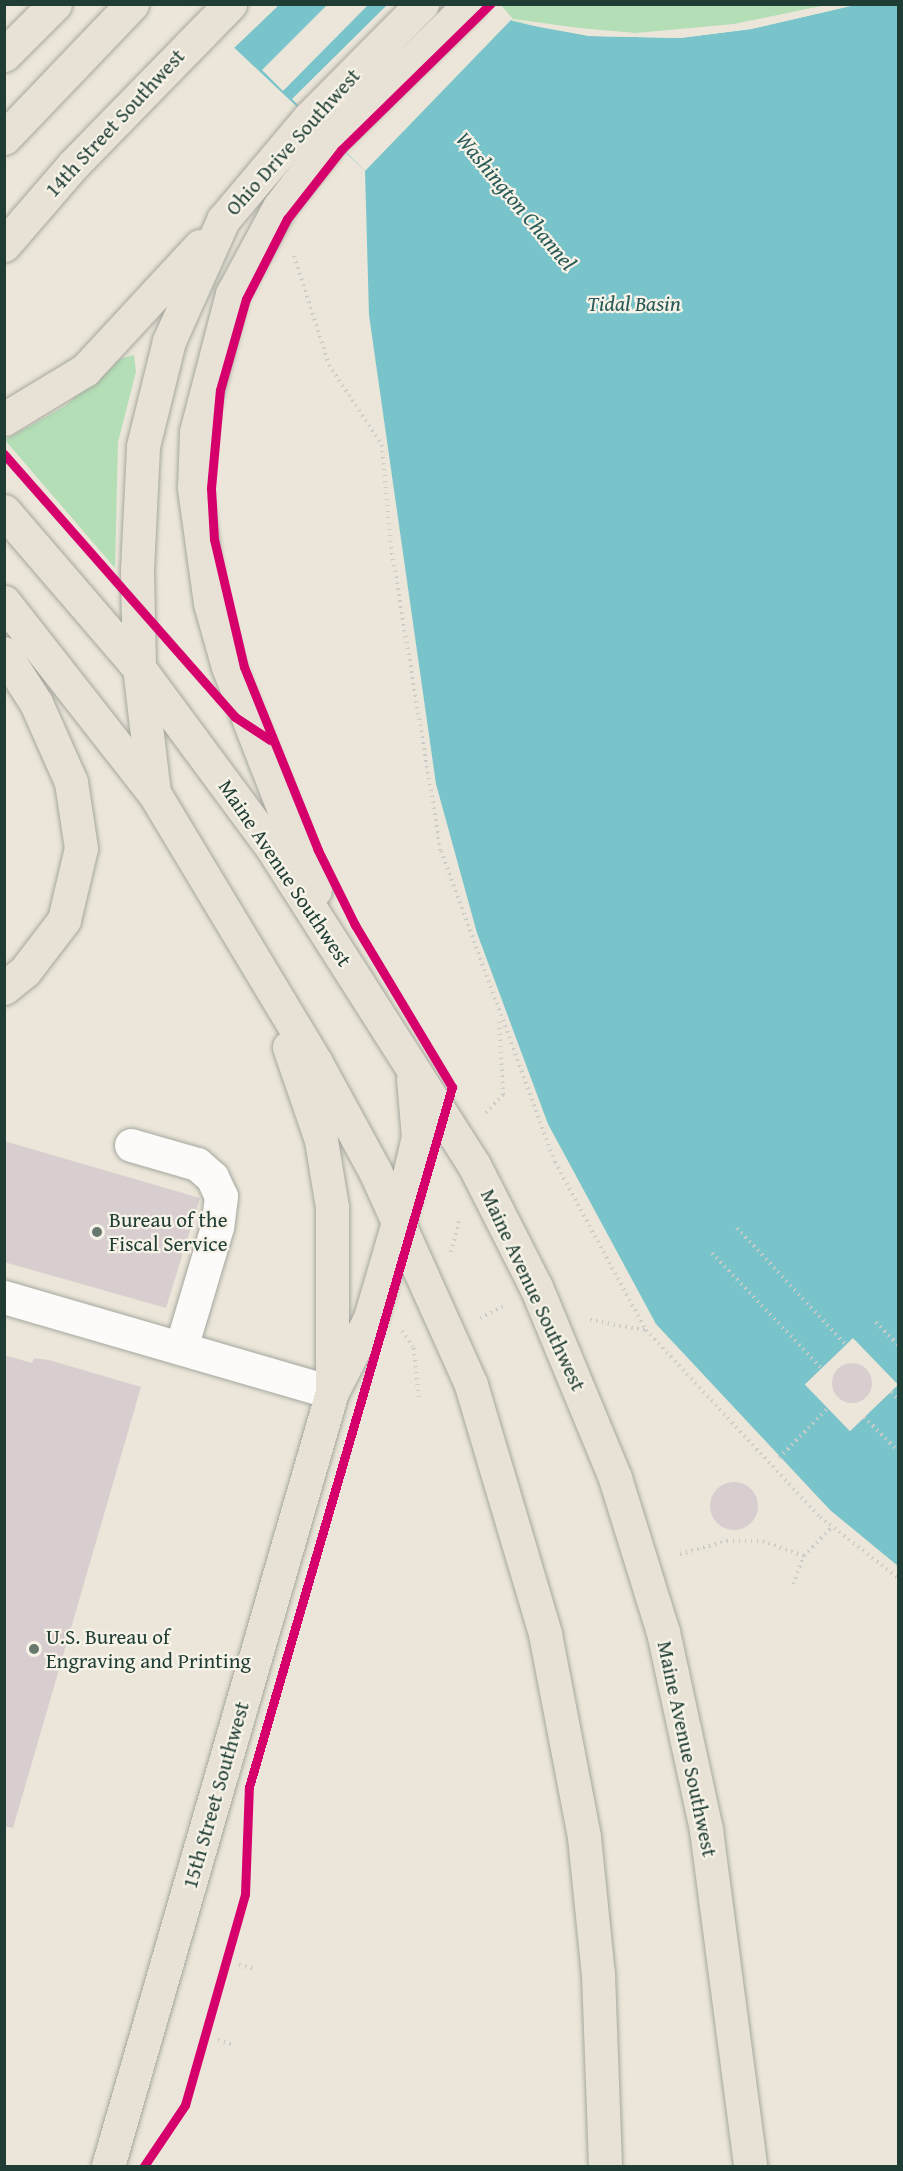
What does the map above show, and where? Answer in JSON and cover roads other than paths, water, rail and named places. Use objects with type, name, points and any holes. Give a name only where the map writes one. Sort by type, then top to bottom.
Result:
[{"type":"main road","points":[[4,55],[55,4]]},
{"type":"main road","points":[[4,138],[132,4]]},
{"type":"main road","name":"14th Street Southwest","points":[[4,246],[175,58],[230,4]]},
{"type":"main road","name":"Ohio Drive Southwest","points":[[339,953],[228,667],[210,603],[194,487],[205,386],[232,294],[320,129],[422,4]]},
{"type":"main road","name":"Ohio Drive Southwest","points":[[154,793],[139,668],[143,446],[169,341],[223,220],[320,129],[470,4]]},
{"type":"main road","points":[[4,419],[85,370],[223,220]]},
{"type":"main road","name":"Maine Avenue Southwest","points":[[4,511],[139,668],[272,848],[507,1224],[560,1340],[615,1478],[663,1632],[706,1830],[750,2166]]},
{"type":"main road","points":[[4,602],[154,793],[315,1062],[398,1222],[471,1385],[550,1656],[593,1906],[605,2166]]},
{"type":"main road","points":[[4,988],[31,964],[64,920],[81,848],[71,782],[9,669]]},
{"type":"main road","points":[[270,990],[321,1140],[333,1207],[332,1392]]},
{"type":"main road","name":"15th Street Southwest","points":[[108,2166],[332,1392],[370,1318],[398,1222],[418,1137],[411,1068]]},
{"type":"lane","points":[[131,1144],[197,1164],[212,1177],[221,1196],[217,1227],[181,1348]]},
{"type":"lane","points":[[4,1297],[332,1392]]},
{"type":"water","name":"Tidal Basin","points":[[189,5],[501,5],[512,21],[539,27],[589,36],[680,38],[751,29],[855,5],[898,5],[898,1566],[830,1510],[656,1324],[548,1124],[477,933],[436,784],[369,315],[365,171]]},
{"type":"place","name":"Bureau of the Fiscal Service","points":[[97,1232]]},
{"type":"place","name":"U.S. Bureau of Engraving and Printing","points":[[34,1649]]},
{"type":"water label","name":"Washington Channel","points":[[516,201]]}]
